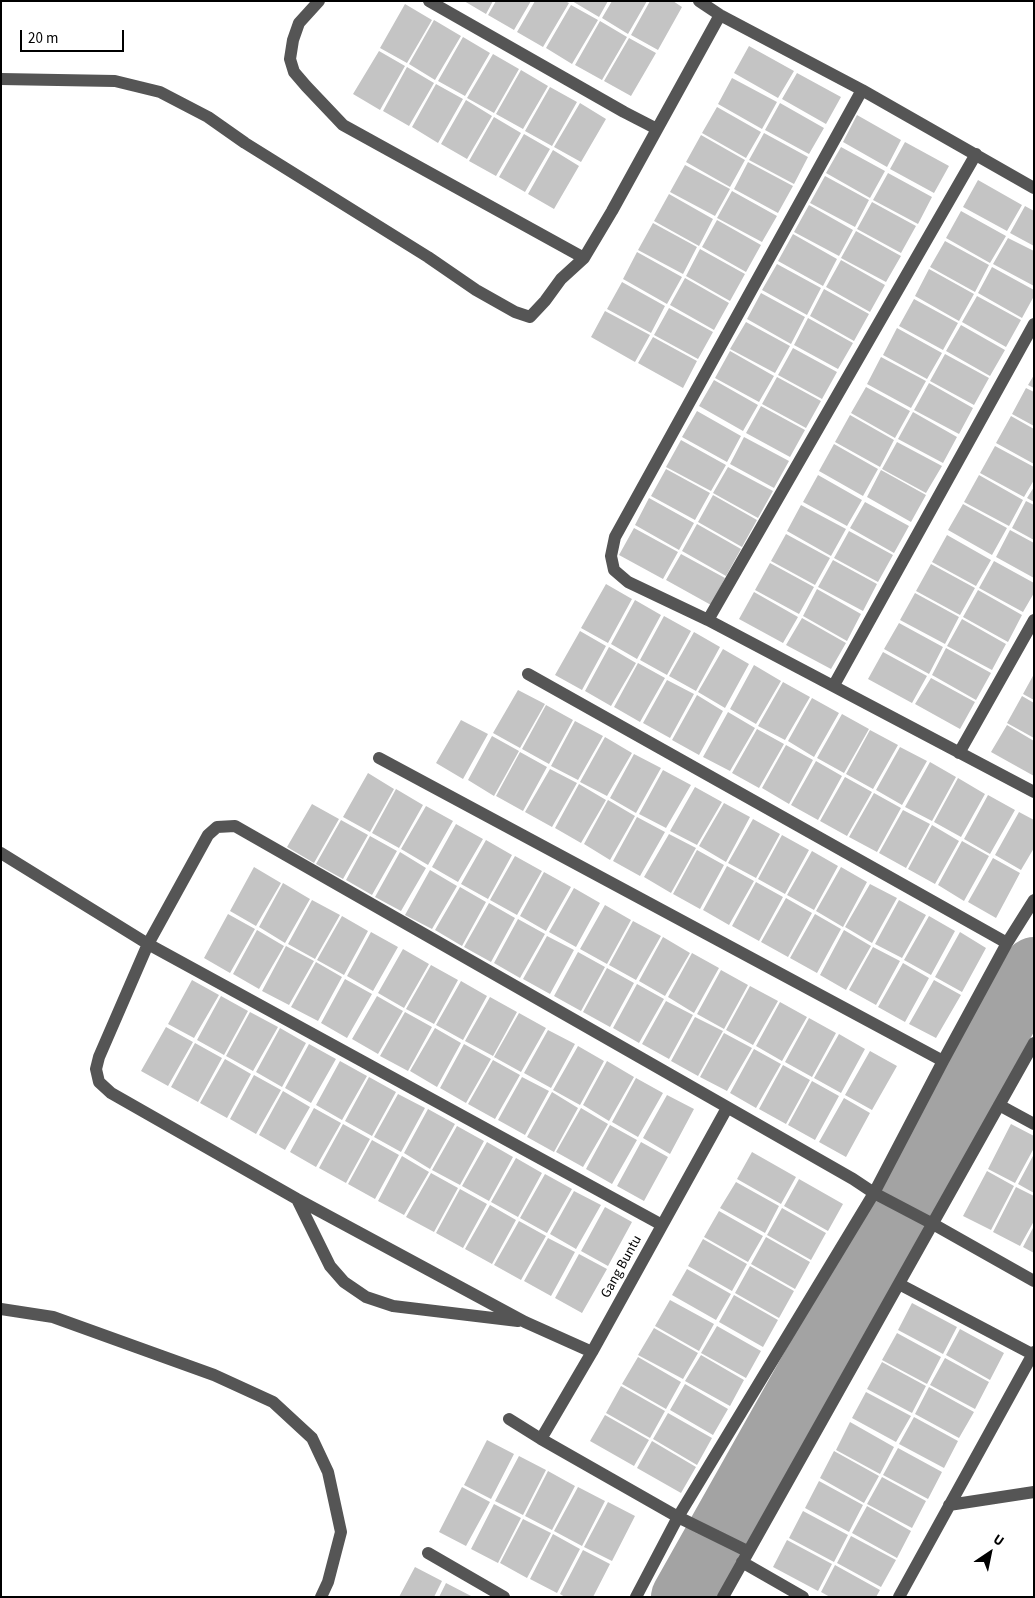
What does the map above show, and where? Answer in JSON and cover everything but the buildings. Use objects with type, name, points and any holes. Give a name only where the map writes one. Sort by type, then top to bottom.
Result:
[{"type":"street","points":[[319,1],[300,23],[293,40],[290,59],[294,72],[343,125],[584,258]]},
{"type":"street","points":[[429,1],[657,129]]},
{"type":"street","points":[[699,1],[720,15],[862,90],[1034,188]]},
{"type":"street","points":[[1,79],[115,81],[160,92],[208,116],[244,143],[428,257],[476,290],[515,312],[530,317],[545,301],[561,279],[584,258],[720,15]]},
{"type":"street","points":[[862,90],[615,538],[611,556],[614,570],[628,582],[708,620],[834,685],[1034,792]]},
{"type":"street","points":[[708,620],[976,154]]},
{"type":"street","points":[[834,685],[1034,324]]},
{"type":"street","points":[[959,753],[1034,620]]},
{"type":"street","points":[[528,674],[1007,943]]},
{"type":"street","points":[[380,758],[943,1061]]},
{"type":"street","points":[[592,1352],[525,1322],[297,1198],[111,1093],[99,1082],[96,1069],[99,1057],[148,944],[208,836],[217,827],[235,826],[853,1179],[874,1193],[1034,1281]]},
{"type":"street","points":[[1,853],[148,944],[662,1225]]},
{"type":"street","points":[[636,1597],[678,1517],[874,1193],[1007,943],[1034,900]]},
{"type":"street","points":[[723,1597],[745,1554],[1034,1043]]},
{"type":"street","points":[[999,1105],[1034,1124]]},
{"type":"street","name":"Gang Buntu","points":[[541,1439],[592,1352],[727,1108]]},
{"type":"street","points":[[297,1198],[330,1266],[344,1282],[366,1297],[393,1306],[525,1322]]},
{"type":"street","points":[[899,1284],[1033,1353],[899,1597]]},
{"type":"street","points":[[1,1309],[53,1317],[214,1375],[272,1402],[312,1438],[328,1472],[341,1532],[328,1582],[321,1597]]},
{"type":"street","points":[[509,1419],[678,1517],[699,1526],[745,1554],[803,1597]]},
{"type":"street","points":[[949,1505],[1034,1492]]},
{"type":"street","points":[[428,1553],[504,1597]]},
{"type":"waterway","points":[[682,1597],[1034,968]]}]
